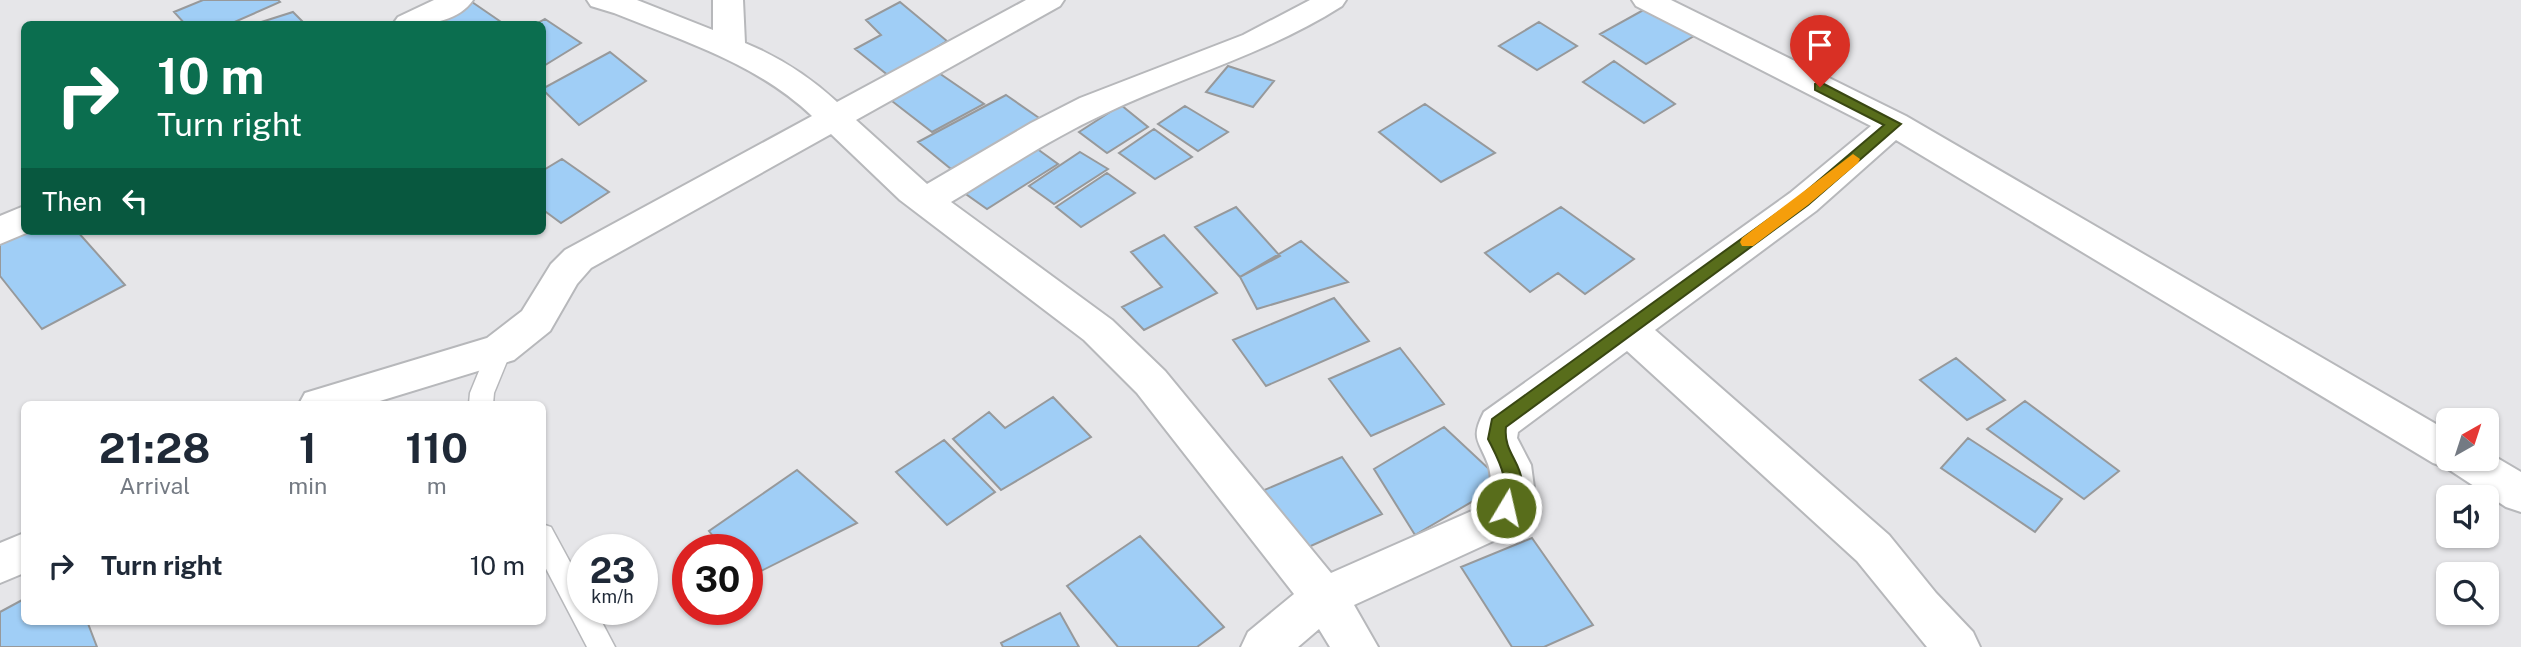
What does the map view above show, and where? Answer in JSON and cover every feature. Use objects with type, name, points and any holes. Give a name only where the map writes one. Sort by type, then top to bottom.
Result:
[{"type":"street","points":[[415,21],[458,0]]},
{"type":"street","points":[[602,0],[625,6],[758,60],[807,93],[925,201],[1098,330],[1150,382],[1324,597],[1354,647]]},
{"type":"street","points":[[728,0],[729,48]]},
{"type":"street","points":[[329,401],[500,349],[536,321],[564,274],[578,259],[1049,0]]},
{"type":"street","points":[[925,201],[1073,115],[1115,95],[1221,57],[1310,15],[1331,0]]},
{"type":"street","points":[[1647,0],[1894,124],[2436,444]]},
{"type":"street","points":[[1264,647],[1324,597],[1498,519],[1514,495],[1510,465],[1496,439],[1498,424],[1803,202],[1894,124]]},
{"type":"street","points":[[0,231],[21,220]]},
{"type":"street","points":[[1628,329],[1873,548],[1956,647]]},
{"type":"street","points":[[2483,471],[2521,494]]},
{"type":"street","points":[[0,564],[21,554]]},
{"type":"lane","points":[[481,401],[500,349]]},
{"type":"lane","points":[[546,543],[601,647]]},
{"type":"building","points":[[203,0],[280,2],[237,21],[182,21],[174,12]]},
{"type":"building","points":[[472,2],[500,21],[436,21]]},
{"type":"building","points":[[900,2],[947,41],[889,76],[855,49],[881,35],[866,20]]},
{"type":"building","points":[[1647,8],[1694,36],[1646,64],[1600,34]]},
{"type":"building","points":[[293,12],[302,21],[264,21]]},
{"type":"building","points":[[545,19],[581,43],[546,65],[546,21],[541,21]]},
{"type":"building","points":[[1539,22],[1577,46],[1537,70],[1499,46]]},
{"type":"building","points":[[610,52],[646,81],[579,125],[546,93],[546,87]]},
{"type":"building","points":[[1614,61],[1675,104],[1644,123],[1583,82]]},
{"type":"building","points":[[1228,66],[1274,81],[1253,107],[1206,92]]},
{"type":"building","points":[[936,71],[984,104],[932,132],[888,98]]},
{"type":"building","points":[[1006,95],[1045,122],[951,169],[918,142]]},
{"type":"building","points":[[1425,104],[1495,153],[1441,182],[1379,132]]},
{"type":"building","points":[[1121,105],[1148,127],[1107,153],[1079,132]]},
{"type":"building","points":[[1185,106],[1228,132],[1198,151],[1158,124]]},
{"type":"building","points":[[1154,129],[1192,157],[1155,179],[1119,153]]},
{"type":"building","points":[[1036,148],[1058,164],[987,209],[963,192]]},
{"type":"building","points":[[1080,152],[1108,169],[1054,204],[1029,186]]},
{"type":"building","points":[[562,159],[609,192],[561,223],[546,212],[546,169]]},
{"type":"building","points":[[1107,173],[1135,193],[1081,227],[1056,207]]},
{"type":"building","points":[[1236,207],[1280,256],[1240,277],[1195,227]]},
{"type":"building","points":[[1561,207],[1634,259],[1585,294],[1558,273],[1530,292],[1485,253]]},
{"type":"building","points":[[21,228],[21,235],[81,235],[125,285],[42,329],[0,276],[0,238]]},
{"type":"building","points":[[1164,235],[1217,293],[1144,330],[1122,307],[1162,287],[1131,252]]},
{"type":"building","points":[[1301,241],[1348,282],[1257,309],[1240,277]]},
{"type":"building","points":[[1334,298],[1369,341],[1266,386],[1233,340]]},
{"type":"building","points":[[1400,348],[1444,404],[1371,436],[1329,379]]},
{"type":"building","points":[[1956,358],[2005,400],[1967,420],[1920,380]]},
{"type":"building","points":[[1053,397],[1091,437],[1001,490],[953,439],[989,412],[1005,428]]},
{"type":"building","points":[[2025,401],[2119,471],[2084,499],[1987,429]]},
{"type":"building","points":[[1444,427],[1504,483],[1415,535],[1374,469]]},
{"type":"building","points":[[1968,438],[2062,499],[2035,532],[1941,468]]},
{"type":"building","points":[[944,440],[995,492],[947,525],[896,472]]},
{"type":"building","points":[[1342,457],[1382,514],[1293,554],[1255,494]]},
{"type":"building","points":[[797,470],[857,523],[763,570],[763,534],[711,534],[709,531]]},
{"type":"building","points":[[1140,536],[1224,627],[1197,647],[1118,647],[1067,586]]},
{"type":"building","points":[[1532,538],[1593,625],[1544,647],[1512,647],[1461,567]]},
{"type":"building","points":[[21,601],[21,625],[89,625],[97,647],[0,647],[0,612]]},
{"type":"building","points":[[1060,613],[1079,647],[1003,647],[1001,643]]},
{"type":"slow traffic","points":[[1748,242],[1803,202],[1853,159]]},
{"type":"route","points":[[1506,508],[1514,495],[1513,479],[1510,465],[1496,439],[1498,424],[1803,202],[1894,124],[1820,87]]}]
